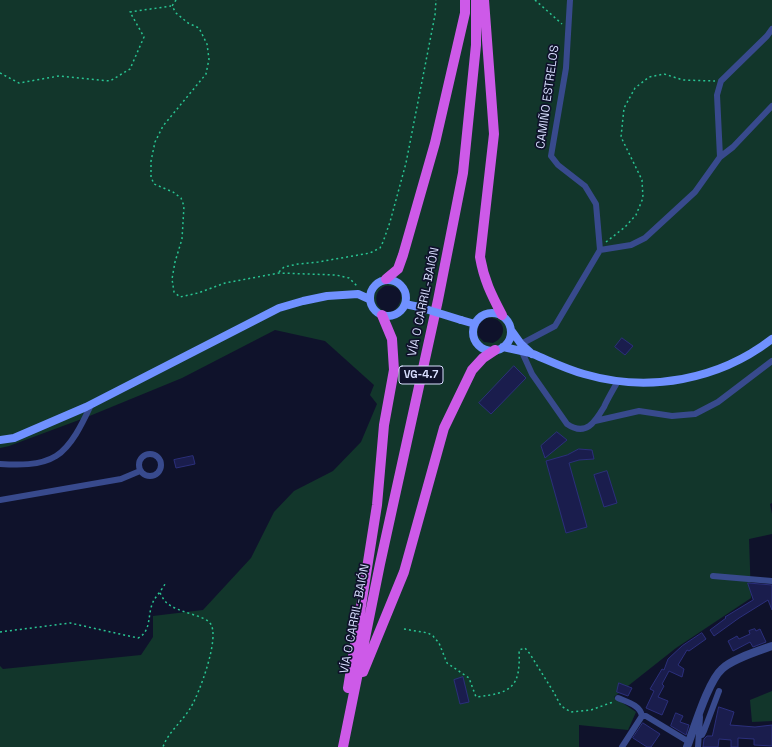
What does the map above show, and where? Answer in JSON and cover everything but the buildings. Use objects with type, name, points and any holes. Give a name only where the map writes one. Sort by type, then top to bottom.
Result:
[{"type":"highway","points":[[386,279],[398,269],[433,150],[465,13],[465,0]]},
{"type":"highway","name":"VÍA O CARRIL-BAIÓN","points":[[343,747],[378,572],[438,300],[463,173],[476,45],[476,0]]},
{"type":"highway","points":[[484,0],[494,134],[480,257],[486,282],[502,315]]},
{"type":"highway","points":[[343,747],[349,682],[377,504],[384,425],[394,370],[392,339],[382,315]]},
{"type":"highway","points":[[343,747],[365,666],[404,572],[444,428],[472,370],[483,358],[499,349]]},
{"type":"main road","points":[[386,279],[396,281],[400,284],[406,294],[405,304],[402,309],[393,315],[382,315],[373,309],[369,299],[370,293],[376,284],[386,279]]},
{"type":"main road","points":[[0,440],[14,438],[91,405],[279,308],[327,296],[358,294],[369,299]]},
{"type":"main road","points":[[405,304],[475,324]]},
{"type":"main road","points":[[522,348],[484,349],[475,341],[473,335],[475,324],[483,315],[489,313],[502,315],[509,324],[522,348],[532,354],[565,368],[602,379],[638,383],[670,382],[698,376],[723,368],[748,356],[772,339]]},
{"type":"main road","points":[[499,349],[508,342],[511,330]]},
{"type":"street","name":"CAMIÑO ESTRELOS","points":[[570,0],[566,68],[551,156],[558,165],[585,186],[596,204],[600,250]]},
{"type":"street","points":[[720,157],[717,96],[721,81],[767,36],[772,29]]},
{"type":"street","points":[[618,381],[595,421],[588,427],[580,429],[573,428],[567,424],[532,374],[522,348],[555,326],[600,250],[631,245],[645,238],[695,192],[720,157],[733,147],[772,106]]},
{"type":"street","points":[[595,421],[639,411],[672,416],[695,414],[718,402],[772,361]]},
{"type":"street","points":[[0,464],[26,464],[55,457],[65,448],[83,423],[91,405]]},
{"type":"street","points":[[0,500],[121,479],[140,471]]},
{"type":"street","points":[[713,576],[772,581]]},
{"type":"street","points":[[642,716],[646,716],[688,745],[713,681],[722,669],[736,661],[772,646]]},
{"type":"street","points":[[699,735],[702,735],[704,731],[719,691]]},
{"type":"street","points":[[618,698],[637,707],[642,716]]},
{"type":"street","points":[[698,747],[701,710]]},
{"type":"street","points":[[622,747],[642,716]]},
{"type":"path","points":[[0,72],[19,83],[59,76],[110,81],[130,70],[144,37],[130,12],[172,6],[176,0]]},
{"type":"path","points":[[279,273],[284,267],[370,253],[380,248],[390,222],[406,163],[436,15],[436,0]]},
{"type":"path","points":[[535,0],[568,29]]},
{"type":"path","points":[[172,6],[176,14],[188,23],[199,28],[207,44],[209,59],[206,74],[163,126],[155,142],[151,161],[151,177],[154,184],[173,192],[181,198],[184,206],[182,239],[175,262],[172,279],[174,292],[180,297],[198,293],[225,283],[279,273],[336,274],[349,278],[357,286],[358,294]]},
{"type":"path","points":[[600,250],[609,238],[625,227],[636,216],[643,198],[642,180],[621,138],[624,108],[635,88],[649,77],[664,74],[683,80],[721,81]]},
{"type":"path","points":[[0,632],[70,623],[138,638],[147,630],[148,616],[153,601],[165,584]]},
{"type":"path","points":[[160,593],[167,603],[184,612],[206,619],[212,625],[213,637],[201,688],[192,706],[171,733],[163,747]]},
{"type":"path","points":[[404,629],[428,633],[433,636],[439,643],[447,663],[469,678],[476,697],[502,693],[511,687],[517,677],[519,650],[525,648],[561,706],[571,712],[592,710],[611,703],[618,698]]},
{"type":"green space","points":[[0,0],[772,0],[772,503],[770,504],[772,514],[772,534],[749,539],[751,598],[676,648],[614,697],[636,712],[628,730],[579,725],[579,747],[0,747],[0,666],[3,669],[141,655],[153,637],[153,616],[203,610],[251,558],[274,512],[294,491],[333,471],[361,442],[377,404],[370,395],[374,385],[325,341],[275,330],[182,378],[87,417],[0,448]],"holes":[[[385,286],[395,287],[400,291],[401,297],[399,304],[390,312],[384,311],[376,301],[378,291]],[[487,318],[498,320],[503,327],[502,336],[493,343],[484,342],[478,336],[479,325]]]},
{"type":"green space","points":[[772,691],[772,721],[752,722],[750,700]]}]
